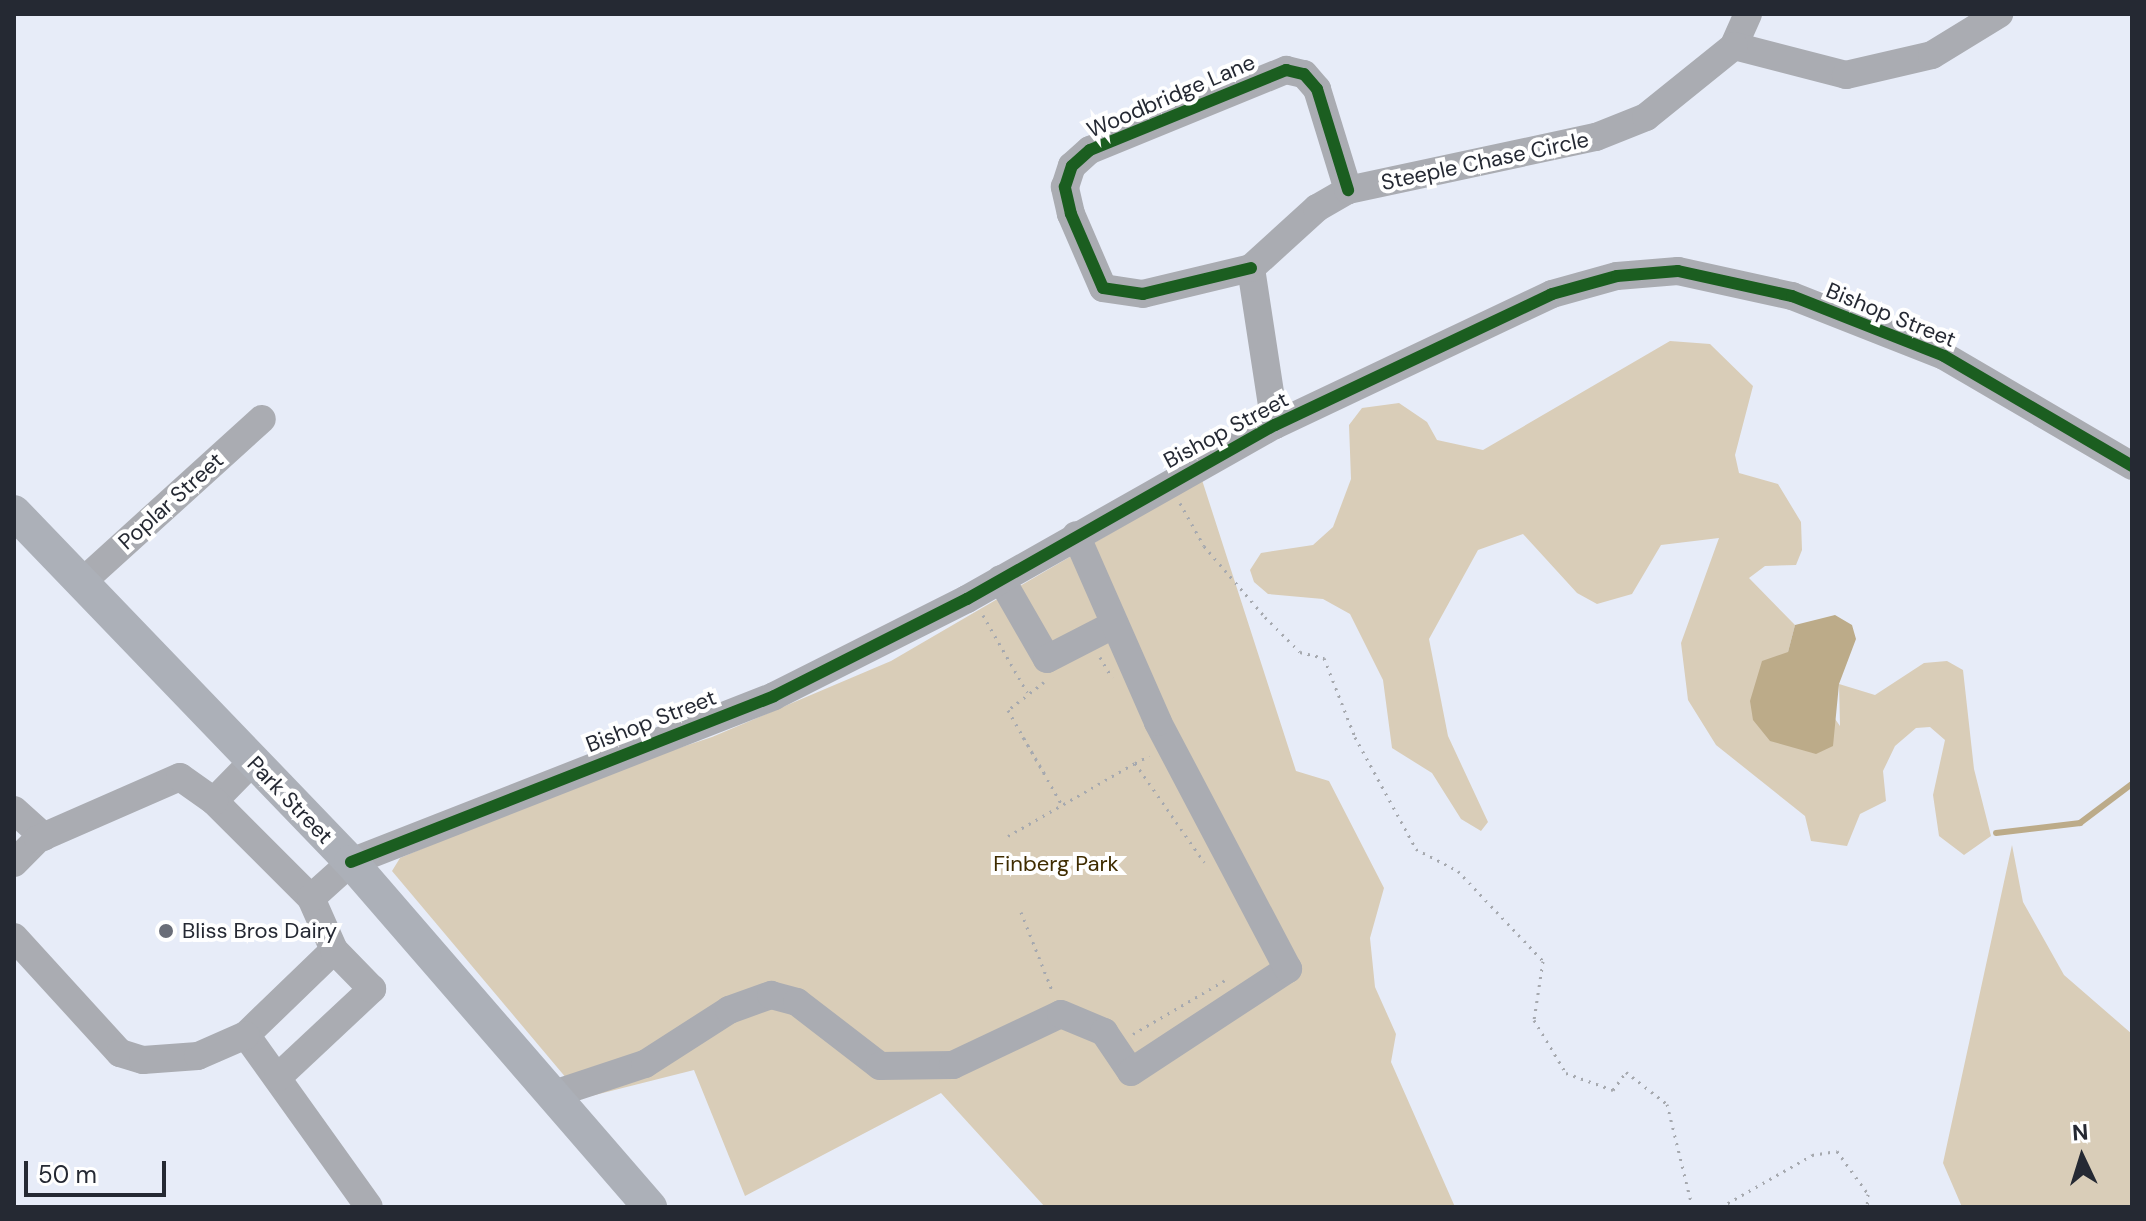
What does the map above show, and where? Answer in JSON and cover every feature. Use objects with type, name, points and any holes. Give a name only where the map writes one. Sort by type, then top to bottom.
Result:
[{"type":"main road","name":"Park Street","points":[[14,512],[351,862],[650,1207]]},
{"type":"street","name":"Steeple Chase Circle","points":[[1251,268],[1348,190],[1596,137],[1646,117],[1734,46],[1748,14]]},
{"type":"street","points":[[1734,46],[1846,75],[1932,55],[1999,14]]},
{"type":"street","name":"Woodbridge Lane","points":[[1251,268],[1143,294],[1103,288],[1071,214],[1065,187],[1072,166],[1090,150],[1286,70],[1304,74],[1317,89],[1348,190]]},
{"type":"street","points":[[1251,268],[1275,425]]},
{"type":"street","name":"Bishop Street","points":[[351,862],[774,696],[1001,579],[1275,425],[1552,294],[1617,276],[1678,271],[1792,296],[1944,356],[2132,466]]},
{"type":"street","name":"Poplar Street","points":[[81,583],[262,419]]},
{"type":"street","points":[[551,1095],[645,1064],[729,1010],[771,995],[814,1013],[866,1061],[897,1069],[974,1059],[1061,1014],[1104,1032],[1131,1072],[1288,969],[1192,791],[1076,535]]},
{"type":"street","points":[[1001,579],[1047,659],[1115,624]]},
{"type":"street","points":[[214,801],[253,761]]},
{"type":"street","points":[[14,863],[44,837],[180,777],[214,801],[311,898],[334,950],[372,989],[278,1077]]},
{"type":"street","points":[[14,810],[44,837]]},
{"type":"street","points":[[311,898],[351,862]]},
{"type":"street","points":[[14,937],[120,1053],[143,1060],[198,1056],[246,1035],[334,950]]},
{"type":"street","points":[[246,1035],[369,1207]]},
{"type":"path","points":[[1168,483],[1204,546],[1265,617],[1300,652],[1324,658],[1355,737],[1416,849],[1458,871],[1543,961],[1534,1020],[1566,1073],[1613,1090],[1626,1072],[1667,1104],[1692,1206],[1699,1207]]},
{"type":"path","points":[[980,611],[1027,692]]},
{"type":"path","points":[[1096,651],[1118,689]]},
{"type":"path","points":[[1050,678],[1027,692],[1008,710],[1062,805]]},
{"type":"path","points":[[1008,836],[1154,753],[1147,740]]},
{"type":"path","points":[[1135,763],[1205,865]]},
{"type":"path","points":[[1021,912],[1061,1014]]},
{"type":"path","points":[[1113,1046],[1234,975]]},
{"type":"path","points":[[1721,1207],[1812,1155],[1837,1151],[1868,1194],[1867,1207]]},
{"type":"green space","points":[[1670,341],[1710,344],[1753,386],[1735,455],[1739,473],[1778,484],[1801,522],[1802,550],[1796,565],[1765,566],[1749,578],[1795,625],[1788,652],[1840,726],[1839,684],[1875,695],[1924,663],[1947,661],[1963,670],[1974,769],[1991,836],[1964,855],[1939,836],[1933,795],[1945,740],[1930,727],[1916,728],[1895,746],[1883,771],[1886,801],[1860,814],[1847,846],[1811,841],[1805,816],[1716,745],[1688,700],[1681,643],[1719,538],[1661,545],[1632,594],[1597,604],[1577,593],[1523,534],[1478,550],[1429,639],[1448,736],[1488,822],[1481,831],[1461,819],[1432,773],[1392,748],[1383,680],[1350,614],[1323,599],[1268,594],[1254,582],[1250,570],[1261,553],[1313,545],[1333,527],[1351,479],[1349,425],[1362,408],[1399,403],[1427,422],[1437,440],[1483,450]]},
{"type":"green space","name":"Finberg Park","points":[[1202,480],[1296,771],[1329,781],[1384,888],[1370,938],[1375,987],[1396,1034],[1391,1062],[1455,1207],[1045,1207],[941,1093],[745,1196],[694,1070],[583,1098],[392,871],[400,858],[586,779],[712,737],[891,661]]},
{"type":"green space","points":[[2012,845],[2023,902],[2064,975],[2132,1034],[2132,1207],[1962,1207],[1943,1163]]},
{"type":"shaded area","points":[[1835,615],[1852,625],[1856,639],[1839,684],[1833,746],[1816,754],[1770,741],[1753,720],[1750,701],[1762,661],[1788,652],[1795,625]]},
{"type":"waterway","points":[[1996,833],[2080,823],[2132,784]]},
{"type":"cycle path","points":[[1251,268],[1143,294],[1103,288],[1071,214],[1065,187],[1072,166],[1090,150],[1286,70],[1304,74],[1317,89],[1348,190]]},
{"type":"cycle path","points":[[351,862],[774,696],[967,599],[1275,425],[1552,294],[1617,276],[1678,271],[1792,296],[1944,356],[2132,466]]},
{"type":"place","name":"Bliss Bros Dairy","points":[[166,931]]}]
